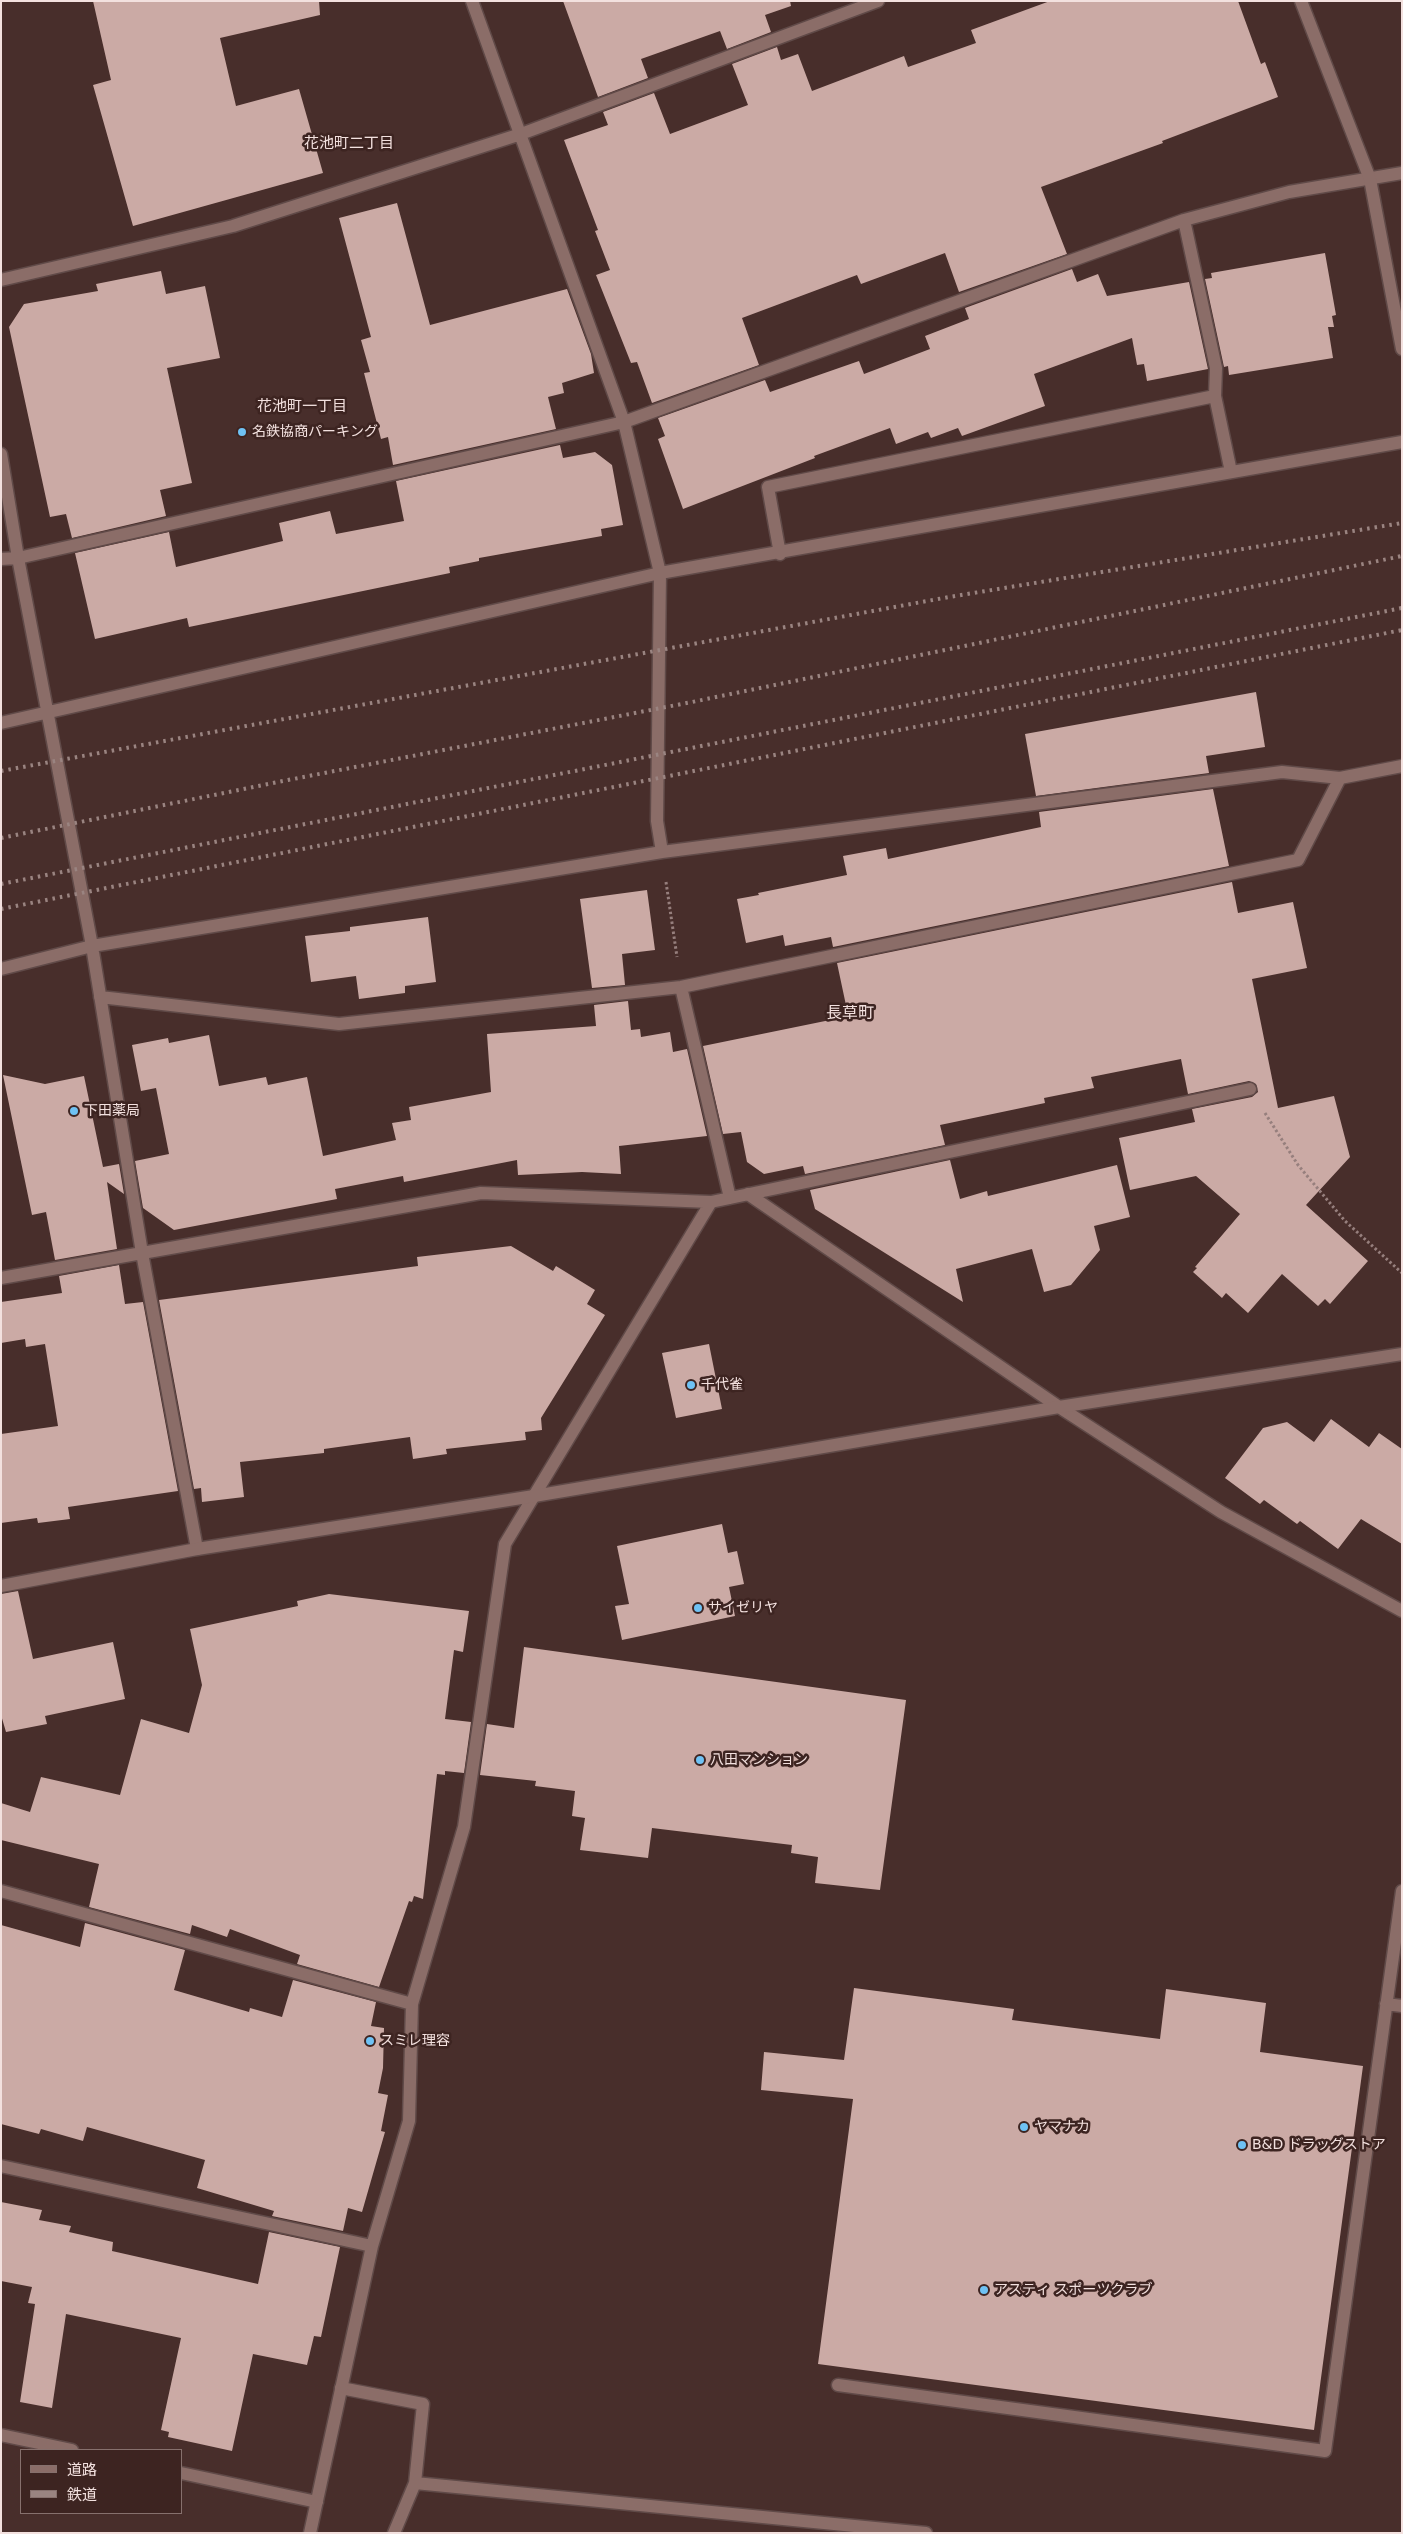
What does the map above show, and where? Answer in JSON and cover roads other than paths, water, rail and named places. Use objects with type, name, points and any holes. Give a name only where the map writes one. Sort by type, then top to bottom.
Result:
[{"type":"street","points":[[472,1],[624,422],[660,574],[657,821],[662,852]]},
{"type":"street","points":[[1,280],[233,226],[521,134],[878,1]]},
{"type":"street","points":[[1301,1],[1370,179],[1402,349]]},
{"type":"street","points":[[1,559],[18,558],[624,422],[1184,220],[1288,192],[1402,173]]},
{"type":"street","points":[[1184,220],[1216,368],[1215,396],[1231,472]]},
{"type":"street","points":[[780,554],[768,487],[1215,396]]},
{"type":"street","points":[[1,723],[660,574],[1402,442]]},
{"type":"street","points":[[1,454],[18,558],[92,946],[142,1253],[197,1549]]},
{"type":"street","points":[[1,969],[92,946],[662,852],[1282,772],[1340,778],[1402,766]]},
{"type":"street","points":[[100,997],[339,1024],[681,987],[1298,860],[1340,778]]},
{"type":"street","points":[[681,987],[730,1198]]},
{"type":"street","points":[[1,1278],[481,1193],[712,1202],[1250,1089]]},
{"type":"street","points":[[748,1194],[1059,1407],[1221,1512],[1402,1611]]},
{"type":"street","points":[[310,2533],[372,2246],[409,2121],[412,2004],[464,1827],[505,1544],[712,1202]]},
{"type":"street","points":[[1,1586],[197,1549],[534,1496],[1059,1407],[1402,1354]]},
{"type":"street","points":[[1,1891],[412,2004]]},
{"type":"street","points":[[838,2385],[1325,2452],[1402,1891]]},
{"type":"street","points":[[1386,2004],[1402,2006]]},
{"type":"street","points":[[1,2166],[372,2246]]},
{"type":"street","points":[[341,2388],[423,2404],[415,2483],[394,2533]]},
{"type":"street","points":[[1,2435],[67,2449]]},
{"type":"street","points":[[182,2474],[317,2502]]},
{"type":"street","points":[[415,2483],[926,2533]]},
{"type":"railway","points":[[1,771],[949,597],[1402,523]]},
{"type":"railway","points":[[1,838],[692,702],[1402,556]]},
{"type":"railway","points":[[1,884],[1402,608]]},
{"type":"railway","points":[[1,909],[1402,630]]},
{"type":"place","name":"名鉄協商パーキング","points":[[242,432]]},
{"type":"place","name":"下田薬局","points":[[74,1111]]},
{"type":"place","name":"千代雀","points":[[691,1385]]},
{"type":"place","name":"サイゼリヤ","points":[[698,1608]]},
{"type":"place","name":"八田マンション","points":[[700,1760]]},
{"type":"place","name":"スミレ理容","points":[[370,2041]]},
{"type":"place","name":"ヤマナカ","points":[[1024,2127]]},
{"type":"place","name":"B&D ドラッグストア","points":[[1242,2145]]},
{"type":"place","name":"アスティ スポーツクラブ","points":[[984,2290]]},
{"type":"district","name":"花池町二丁目","points":[[349,144]]},
{"type":"district","name":"花池町一丁目","points":[[302,407]]},
{"type":"district","name":"長草町","points":[[850,1014]]}]
